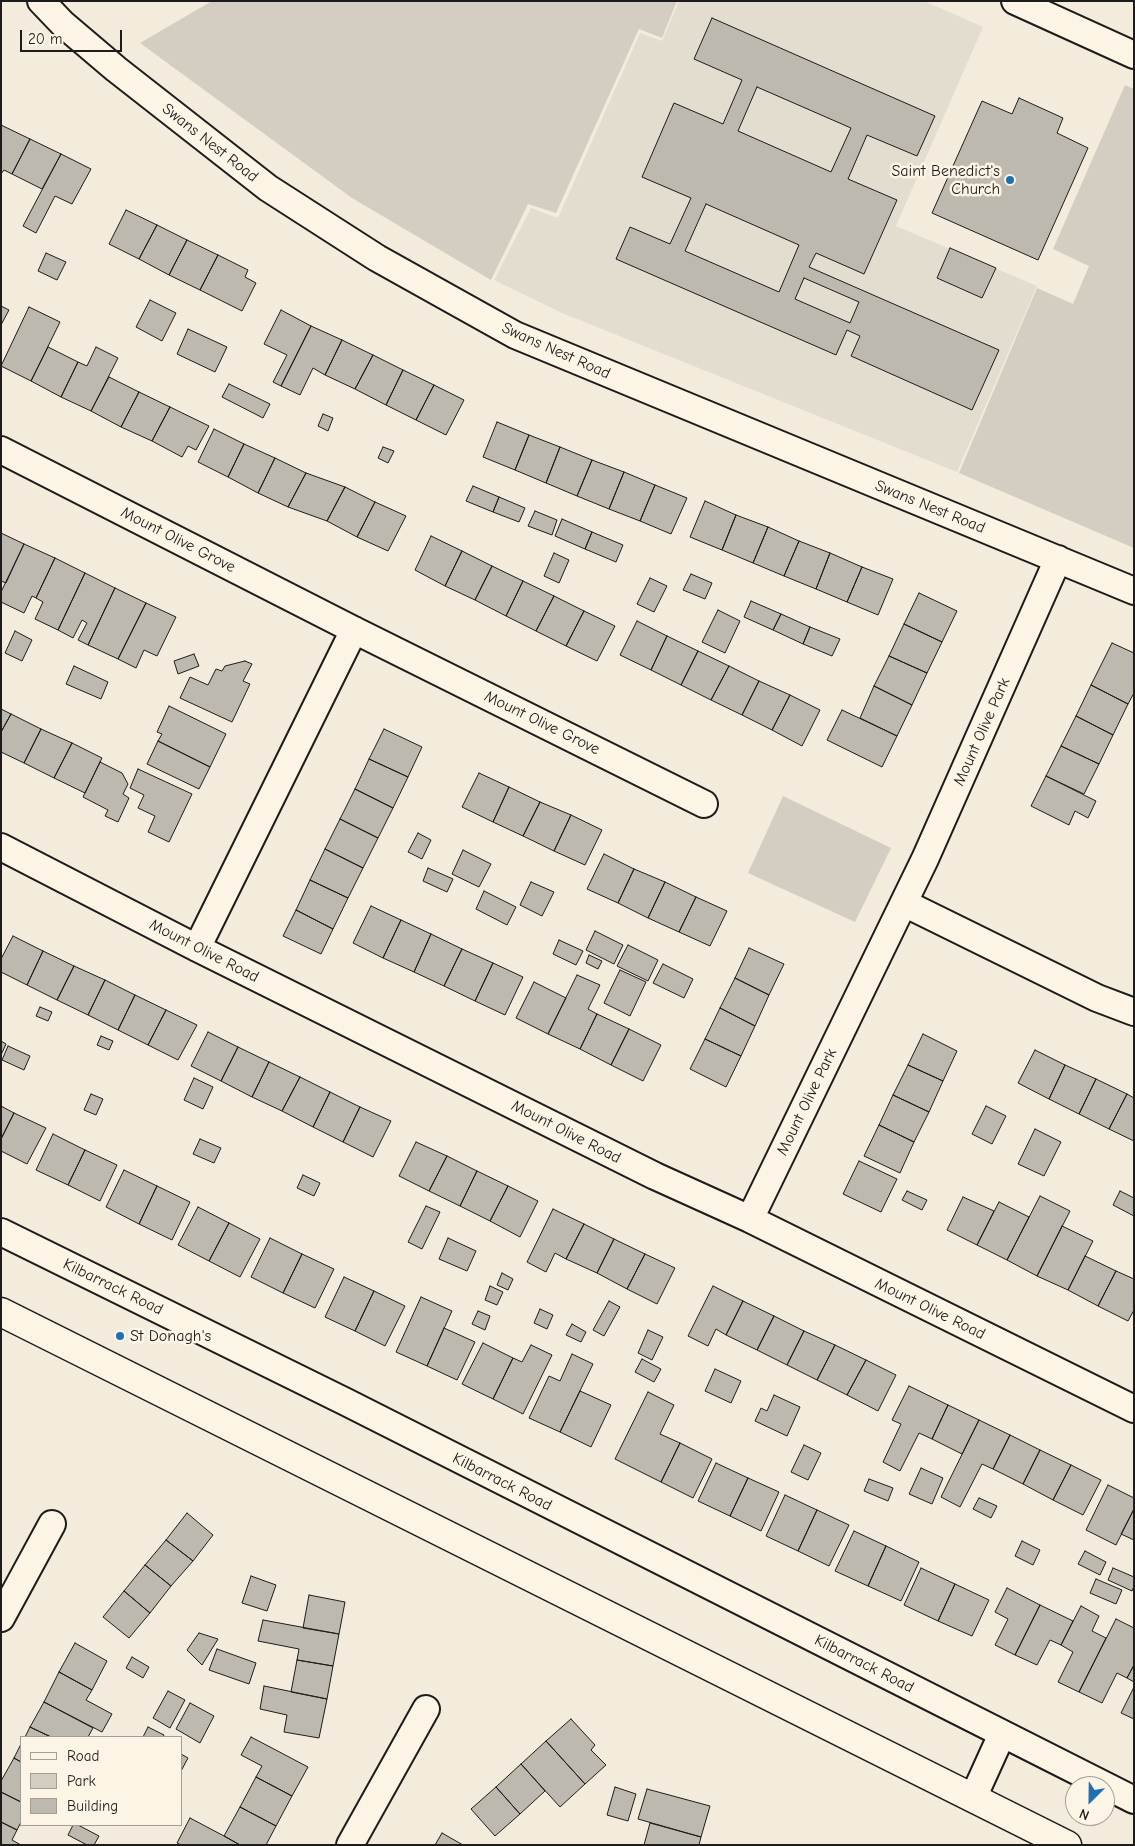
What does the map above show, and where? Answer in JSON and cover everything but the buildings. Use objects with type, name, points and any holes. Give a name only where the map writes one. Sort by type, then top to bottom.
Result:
[{"type":"main road","points":[[1,1312],[1067,1845]]},
{"type":"street","name":"Swans Nest Road","points":[[41,1],[63,24],[116,69],[268,188],[376,258],[515,335],[1134,591]]},
{"type":"street","points":[[1015,1],[1134,55]]},
{"type":"street","name":"Mount Olive Grove","points":[[1,450],[354,630],[704,804]]},
{"type":"street","name":"Mount Olive Park","points":[[750,1219],[929,850],[1058,559]]},
{"type":"street","points":[[197,948],[354,630]]},
{"type":"street","name":"Mount Olive Road","points":[[1,847],[197,948],[655,1176],[750,1219],[1134,1409]]},
{"type":"street","points":[[904,903],[1097,998],[1134,1012]]},
{"type":"street","name":"Kilbarrack Road","points":[[1,1232],[346,1402],[1134,1800]]},
{"type":"street","points":[[1,1618],[52,1524]]},
{"type":"street","points":[[350,1845],[426,1709]]},
{"type":"street","points":[[973,1798],[1002,1734]]},
{"type":"shaded area","points":[[679,1],[924,1],[983,27],[896,226],[1037,286],[957,472],[562,313],[494,280],[531,208],[558,218],[640,33],[662,41]]},
{"type":"green space","points":[[212,1],[677,1],[662,38],[639,29],[556,213],[528,204],[491,280],[352,198],[140,43]]},
{"type":"green space","points":[[1125,85],[1134,89],[1134,548],[959,473],[1037,288],[1073,304],[1089,266],[1053,249]]},
{"type":"green space","points":[[783,796],[891,848],[855,922],[748,873]]},
{"type":"place","name":"Saint Benedict's Church","points":[[1010,180]]},
{"type":"place","name":"St Donagh's","points":[[120,1336]]}]
